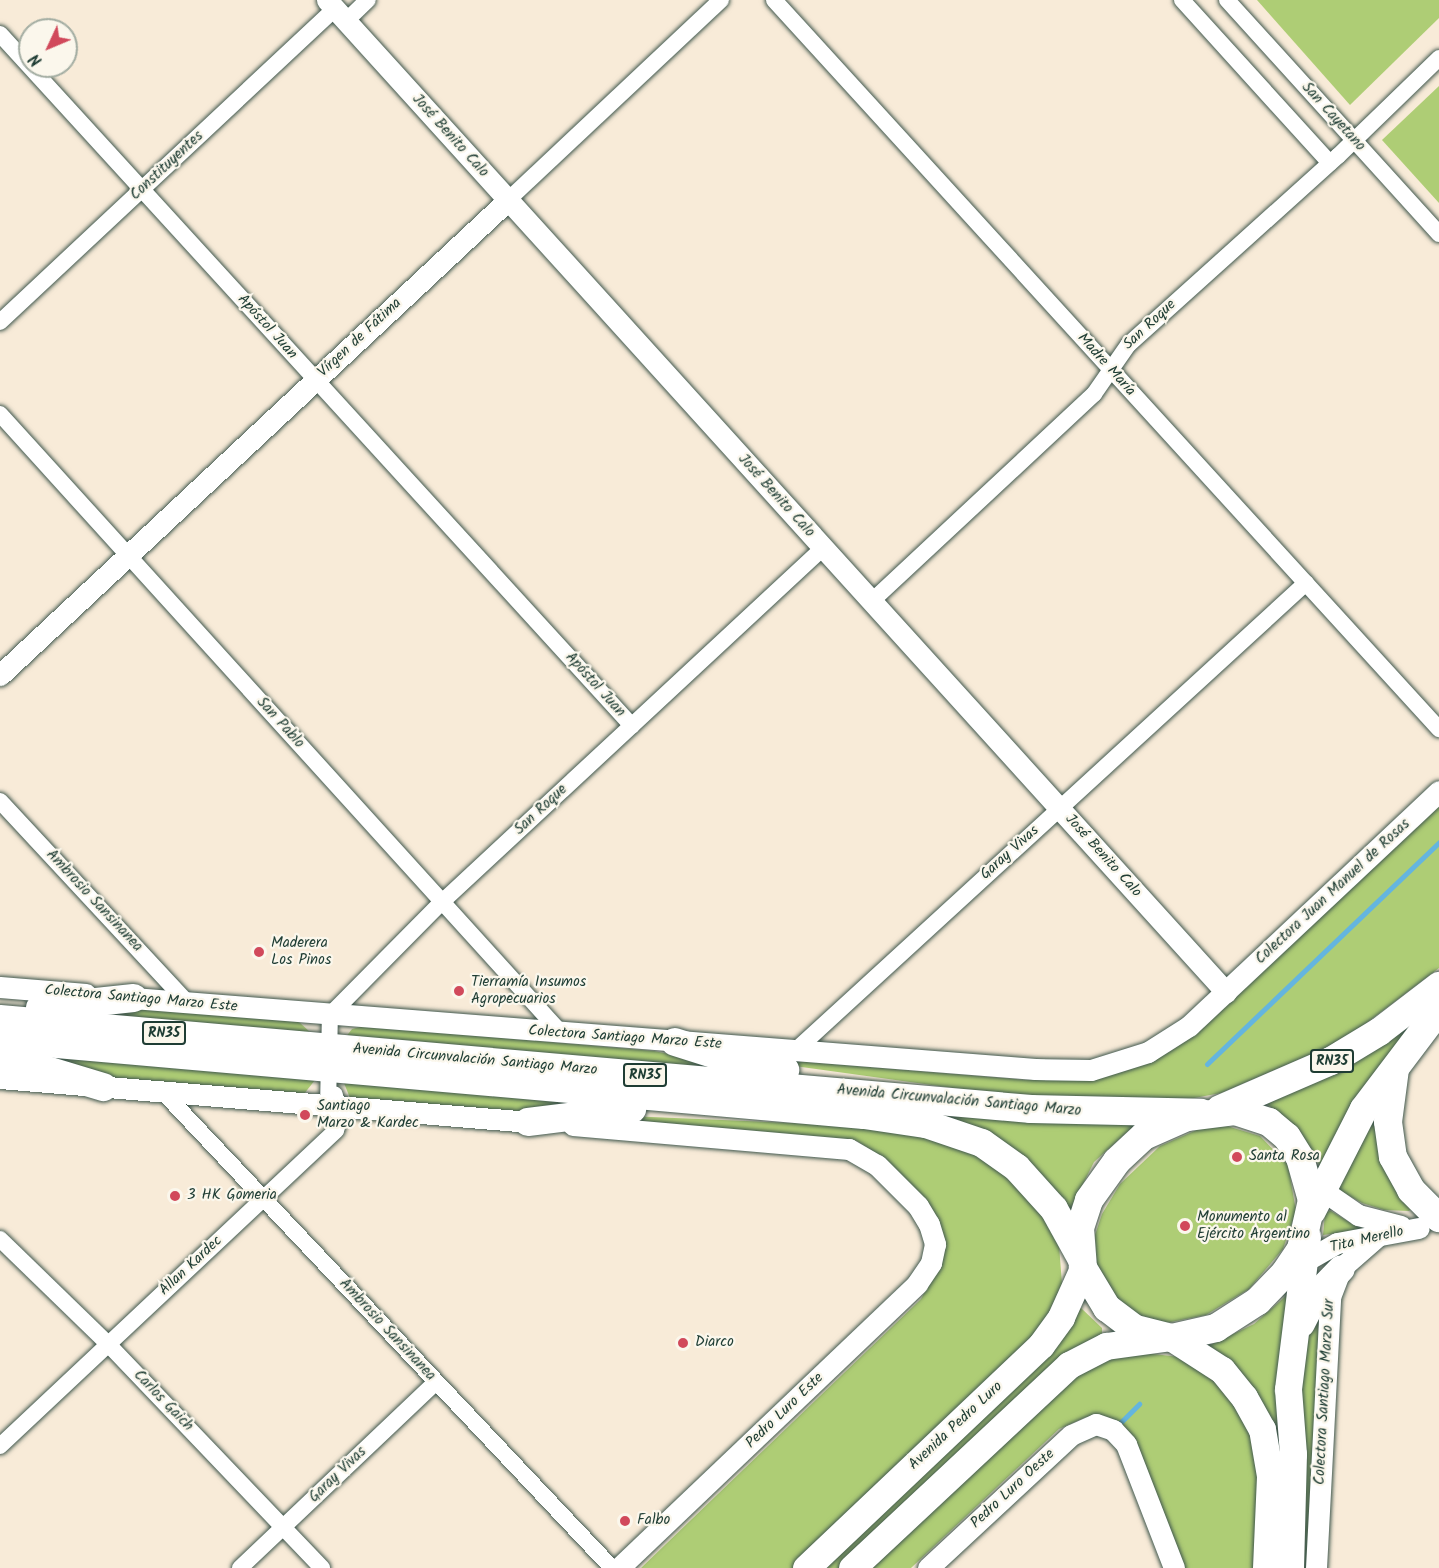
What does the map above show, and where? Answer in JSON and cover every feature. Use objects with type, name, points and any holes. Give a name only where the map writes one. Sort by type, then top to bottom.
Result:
[{"type":"highway","name":"RN35","points":[[1439,986],[1379,1032],[1332,1061],[1207,1112],[1175,1120],[1144,1137],[1108,1171],[1082,1219],[1082,1263],[1092,1288],[1115,1316],[1135,1329],[1169,1338],[1204,1333],[1237,1317],[1294,1267],[1313,1203],[1355,1125],[1396,1063],[1439,1010]]},
{"type":"highway","points":[[0,1005],[59,1009],[134,998]]},
{"type":"highway","name":"Avenida Circunvalación Santiago Marzo","points":[[0,1019],[329,1058],[864,1115],[940,1127],[994,1150],[1046,1198],[1082,1263]]},
{"type":"highway","name":"Avenida Circunvalación Santiago Marzo","points":[[0,1039],[329,1058],[1058,1110],[1207,1112]]},
{"type":"highway","points":[[675,1041],[748,1064],[873,1082],[961,1103]]},
{"type":"highway","points":[[0,1056],[103,1087]]},
{"type":"highway","points":[[1396,1063],[1388,1122],[1393,1157],[1432,1225]]},
{"type":"highway","points":[[528,1122],[618,1109],[773,1119],[864,1115]]},
{"type":"highway","name":"RN35","points":[[1207,1112],[1247,1113],[1269,1122],[1294,1147],[1313,1203]]},
{"type":"main road","name":"Avenida Pedro Luro","points":[[807,1568],[1041,1345],[1061,1317],[1082,1263]]},
{"type":"main road","points":[[1291,1568],[1293,1454],[1288,1389],[1293,1344],[1294,1267]]},
{"type":"main road","points":[[1293,1344],[1311,1300],[1341,1268]]},
{"type":"main road","name":"Avenida Pedro Luro","points":[[852,1568],[1069,1365],[1106,1346],[1169,1338]]},
{"type":"main road","points":[[1169,1338],[1222,1370],[1244,1397],[1262,1430],[1291,1568]]},
{"type":"street","name":"Constituyentes","points":[[0,322],[336,10],[368,0]]},
{"type":"street","name":"Vírgen de Fátima","points":[[0,675],[721,0]]},
{"type":"street","name":"Madre María","points":[[774,0],[1439,729]]},
{"type":"street","points":[[1182,0],[1330,164]]},
{"type":"street","name":"San Cayetano","points":[[1227,0],[1439,234]]},
{"type":"street","name":"José Benito Calo","points":[[336,10],[1226,992]]},
{"type":"street","name":"Apóstol Juan","points":[[0,34],[632,726]]},
{"type":"street","name":"San Roque","points":[[872,602],[1094,394],[1128,345],[1330,164],[1439,58]]},
{"type":"street","name":"San Pablo","points":[[0,414],[561,1033]]},
{"type":"street","name":"San Roque","points":[[330,1015],[442,902],[823,548]]},
{"type":"street","name":"Garay Vivas","points":[[795,1051],[1306,583]]},
{"type":"street","name":"Colectora Juan Manuel de Rosas","points":[[1226,992],[1439,791]]},
{"type":"street","name":"Ambrosio Sansinanea","points":[[0,801],[187,1002]]},
{"type":"street","name":"Colectora Santiago Marzo Este","points":[[0,987],[330,1015],[1081,1072],[1157,1048],[1189,1026],[1226,992]]},
{"type":"street","points":[[330,1015],[329,1058],[333,1107]]},
{"type":"street","points":[[0,1078],[528,1122]]},
{"type":"street","name":"Ambrosio Sansinanea","points":[[163,1092],[612,1568]]},
{"type":"street","name":"Allan Kardec","points":[[0,1446],[336,1130],[340,1119],[333,1107]]},
{"type":"street","name":"Pedro Luro Este","points":[[528,1122],[849,1149],[877,1165],[918,1206],[929,1224],[934,1244],[931,1263],[917,1284],[619,1568]]},
{"type":"street","name":"Tita Merello","points":[[1313,1203],[1367,1220],[1432,1225]]},
{"type":"street","name":"Tita Merello","points":[[1294,1267],[1337,1244],[1432,1225]]},
{"type":"street","points":[[1341,1268],[1379,1235]]},
{"type":"street","name":"Carlos Gaich","points":[[0,1239],[108,1344],[322,1568]]},
{"type":"street","name":"Colectora Santiago Marzo Sur","points":[[1291,1568],[1328,1307],[1341,1268]]},
{"type":"street","name":"Garay Vivas","points":[[240,1568],[436,1382]]},
{"type":"street","name":"Pedro Luro Oeste","points":[[928,1568],[1071,1436],[1086,1426],[1104,1425],[1126,1444],[1174,1568]]},
{"type":"green space","points":[[1257,0],[1439,0],[1439,18],[1350,105]]},
{"type":"green space","points":[[1439,86],[1439,203],[1382,140]]},
{"type":"green space","points":[[1439,800],[1439,968],[1344,1040],[1221,1093],[1178,1101],[1011,1096],[759,1061],[759,1058],[1026,1080],[1082,1079],[1150,1062],[1172,1050],[1218,1014]]},
{"type":"green space","points":[[137,1009],[298,1021],[311,1033],[47,1013]]},
{"type":"green space","points":[[1422,1013],[1320,1166],[1300,1131],[1267,1104]]},
{"type":"green space","points":[[364,1026],[654,1051],[754,1071],[345,1038],[352,1029]]},
{"type":"green space","points":[[27,1053],[315,1080],[304,1094],[114,1079]]},
{"type":"green space","points":[[344,1083],[598,1102],[522,1112],[350,1098]]},
{"type":"green space","points":[[1375,1109],[1412,1208],[1409,1211],[1384,1210],[1362,1203],[1339,1190],[1336,1180]]},
{"type":"green space","points":[[931,1113],[1136,1124],[1094,1162],[1070,1210]]},
{"type":"green space","points":[[603,1115],[864,1126],[920,1133],[979,1152],[1032,1199],[1059,1245],[1062,1284],[1042,1327],[794,1568],[641,1568],[921,1299],[941,1261],[881,1157],[857,1141],[603,1119]]},
{"type":"green space","points":[[1227,1126],[1260,1136],[1288,1165],[1296,1211],[1283,1249],[1249,1289],[1206,1315],[1166,1323],[1136,1314],[1111,1293],[1097,1264],[1095,1235],[1102,1214],[1120,1184],[1160,1146],[1199,1129]]},
{"type":"green space","points":[[1329,1211],[1362,1230],[1323,1235],[1325,1214]]},
{"type":"green space","points":[[1288,1294],[1283,1443],[1279,1473],[1208,1346],[1254,1324]]},
{"type":"green space","points":[[1321,1306],[1309,1568],[1301,1568],[1301,1349]]},
{"type":"green space","points":[[1080,1307],[1102,1328],[1102,1333],[841,1568],[820,1568]]},
{"type":"green space","points":[[1144,1353],[1180,1357],[1215,1375],[1259,1448],[1258,1568],[1182,1568],[1138,1451],[1086,1417],[1059,1429],[911,1568],[864,1568],[1061,1382],[1100,1359]]},
{"type":"waterway","points":[[1207,1064],[1439,842]]},
{"type":"waterway","points":[[1116,1427],[1139,1404]]},
{"type":"place","name":"Maderera Los Pinos","points":[[259,952]]},
{"type":"place","name":"Tierramía Insumos Agropecuarios","points":[[459,991]]},
{"type":"place","name":"Santiago Marzo & Kardec","points":[[305,1115]]},
{"type":"place","name":"Santa Rosa","points":[[1237,1157]]},
{"type":"place","name":"3 HK Gomeria","points":[[175,1196]]},
{"type":"place","name":"Monumento al Ejército Argentino","points":[[1185,1226]]},
{"type":"place","name":"Diarco","points":[[683,1343]]},
{"type":"place","name":"Falbo","points":[[625,1521]]}]
